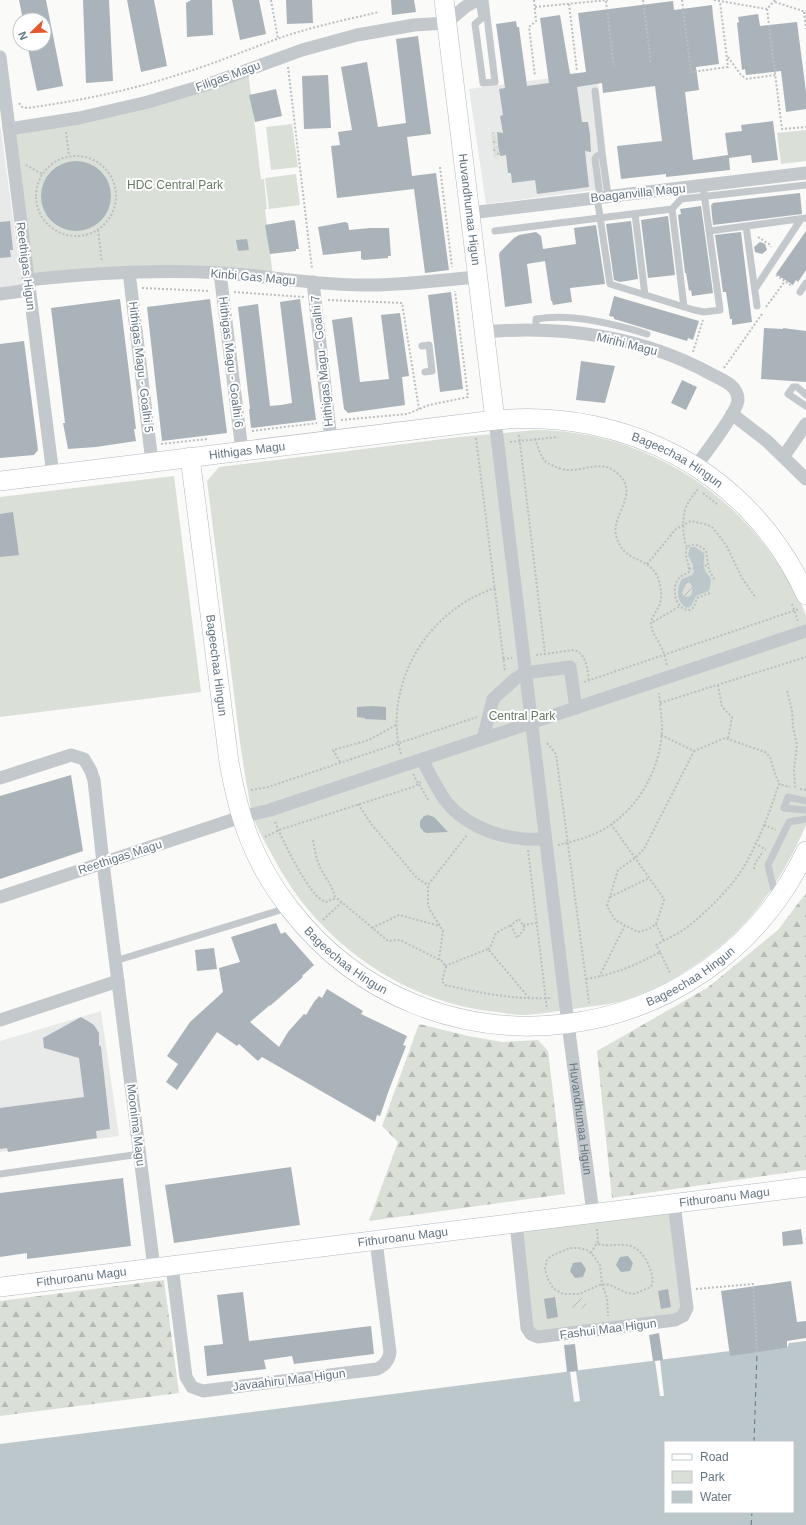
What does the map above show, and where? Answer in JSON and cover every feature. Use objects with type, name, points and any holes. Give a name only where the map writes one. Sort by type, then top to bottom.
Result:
[{"type":"street","name":"Huvandhumaa Higun","points":[[444,0],[565,997],[559,1025],[594,1213]]},
{"type":"street","points":[[446,23],[465,7],[478,0]]},
{"type":"street","name":"Filigas Magu","points":[[9,129],[120,109],[181,93],[287,55],[357,35],[414,25],[446,23]]},
{"type":"street","name":"Reethigas Higun","points":[[0,57],[4,109],[9,129],[52,475]]},
{"type":"street","name":"Boaganvilla Magu","points":[[470,213],[602,196],[704,191],[806,173]]},
{"type":"street","name":"Kinbi Gas Magu","points":[[0,294],[29,285],[103,273],[129,272],[171,271],[220,273],[355,285],[414,284],[478,277]]},
{"type":"street","name":"Hithigas Magu - Goalhi 5","points":[[129,272],[152,462]]},
{"type":"street","name":"Hithigas Magu - Goalhi 6","points":[[220,273],[242,451]]},
{"type":"street","name":"Hithigas Magu - Goalhi 7","points":[[313,282],[331,440]]},
{"type":"street","name":"Mirihi Magu","points":[[484,332],[536,329],[580,333],[620,340],[664,353],[690,363],[730,384],[736,392],[738,402],[698,479]]},
{"type":"street","points":[[732,414],[752,428],[784,456],[806,479]]},
{"type":"street","name":"Bageechaa Hingun","points":[[495,420],[547,418],[575,421],[616,430],[655,444],[698,479],[740,502],[768,533],[792,567],[799,600]]},
{"type":"street","name":"Hithigas Magu","points":[[0,481],[495,420]]},
{"type":"street","points":[[784,456],[806,424]]},
{"type":"street","name":"Bageechaa Hingun","points":[[190,458],[228,762],[234,794],[241,817],[251,843],[267,875],[289,907],[311,932],[334,954],[368,979],[393,994],[424,1007],[463,1019],[484,1023],[526,1026],[559,1025],[591,1020],[627,1011],[654,1001],[678,988],[719,961],[735,948],[764,918],[776,902],[799,866],[806,852]]},
{"type":"street","name":"Reethigas Magu","points":[[0,897],[241,817],[270,810],[804,632]]},
{"type":"street","points":[[483,739],[493,699],[507,686],[525,673],[570,667],[576,708]]},
{"type":"street","name":"Moonima Magu","points":[[0,778],[65,756],[84,759],[91,771],[94,780],[115,961],[140,1154],[163,1267]]},
{"type":"street","points":[[422,759],[446,801],[466,819],[492,832],[518,839],[527,839],[546,843]]},
{"type":"street","points":[[0,1020],[118,981]]},
{"type":"street","name":"Fithuroanu Magu","points":[[0,1287],[806,1187]]},
{"type":"street","name":"Fashui Maa Higun","points":[[516,1223],[528,1328],[532,1334],[538,1337],[610,1328],[679,1319],[683,1316],[687,1308],[674,1203]]},
{"type":"street","name":"Javaahiru Maa Higun","points":[[163,1267],[186,1378],[192,1387],[203,1391],[376,1369],[384,1365],[390,1352],[376,1240]]},
{"type":"lane","points":[[478,0],[482,18],[475,24],[483,83],[495,82],[485,0]]},
{"type":"lane","points":[[479,56],[491,55]]},
{"type":"lane","points":[[595,91],[602,154],[597,156],[595,159],[602,196],[600,218],[610,284],[684,307],[706,311],[720,310],[704,191]]},
{"type":"lane","points":[[495,231],[672,209],[681,199],[704,191],[806,185]]},
{"type":"lane","points":[[672,209],[684,307]]},
{"type":"lane","points":[[635,214],[645,295]]},
{"type":"lane","points":[[709,230],[804,219]]},
{"type":"lane","points":[[755,289],[804,219]]},
{"type":"lane","points":[[746,226],[757,306]]},
{"type":"lane","points":[[800,292],[806,282]]},
{"type":"lane","points":[[536,329],[536,319],[549,316],[600,322],[647,334]]},
{"type":"lane","points":[[422,346],[429,345],[432,371],[425,372]]},
{"type":"lane","points":[[806,395],[797,387],[792,387],[788,394],[806,406]]},
{"type":"lane","points":[[806,801],[788,797],[784,808],[806,810]]},
{"type":"lane","points":[[776,902],[768,865],[789,822],[806,818]]},
{"type":"lane","points":[[115,961],[289,907]]},
{"type":"lane","points":[[0,1174],[140,1154]]},
{"type":"path","points":[[271,0],[278,39]]},
{"type":"path","points":[[534,0],[536,21],[529,27],[535,76]]},
{"type":"path","points":[[535,7],[607,0],[614,66]]},
{"type":"path","points":[[643,0],[651,63]]},
{"type":"path","points":[[682,0],[691,72],[728,67],[720,2]]},
{"type":"path","points":[[714,0],[767,9]]},
{"type":"path","points":[[767,9],[775,1],[805,12],[806,29]]},
{"type":"path","points":[[569,4],[577,71]]},
{"type":"path","points":[[767,9],[782,129],[806,127]]},
{"type":"path","points":[[4,109],[17,100],[22,107],[27,108],[81,100],[124,90],[218,62],[278,39],[326,24],[379,12]]},
{"type":"path","points":[[287,55],[313,282]]},
{"type":"path","points":[[727,56],[741,75],[747,79],[775,75]]},
{"type":"path","points":[[64,120],[69,156]]},
{"type":"path","points":[[69,156],[78,156],[94,160],[104,167],[112,177],[115,185],[116,202],[110,218],[98,230],[83,236],[66,235],[51,228],[40,215],[36,199],[36,190],[42,174],[54,162],[69,156]]},
{"type":"path","points":[[250,432],[407,414],[429,404],[468,398],[440,167]]},
{"type":"path","points":[[746,226],[772,248]]},
{"type":"path","points":[[98,230],[103,273]]},
{"type":"path","points":[[718,377],[785,281]]},
{"type":"path","points":[[139,288],[222,291],[304,297]]},
{"type":"path","points":[[322,300],[402,304],[418,409]]},
{"type":"path","points":[[690,363],[706,311]]},
{"type":"path","points":[[517,418],[545,654]]},
{"type":"path","points":[[474,422],[507,686]]},
{"type":"path","points":[[498,443],[560,437]]},
{"type":"path","points":[[158,440],[161,444],[212,438]]},
{"type":"path","points":[[535,439],[544,461],[549,464],[568,470],[600,466],[610,468],[617,473],[624,484],[626,496],[624,506],[615,526],[617,540],[627,555],[646,564],[656,574],[661,590],[660,605],[652,622],[653,632],[664,654],[664,679],[660,703],[661,735],[659,750],[649,781],[632,806],[611,824],[595,834],[568,843],[546,843]]},
{"type":"path","points":[[710,593],[697,598],[694,607],[690,610],[684,610],[680,606],[675,589],[680,576],[689,572],[689,564],[685,556],[687,547],[684,540],[684,524],[686,505],[698,479],[718,505]]},
{"type":"path","points":[[646,564],[676,529],[684,524],[695,521],[713,528],[728,547],[742,578],[756,598]]},
{"type":"path","points":[[687,547],[692,544],[696,544],[704,549],[707,553],[709,570],[714,582]]},
{"type":"path","points":[[689,569],[708,565]]},
{"type":"path","points":[[405,765],[398,743],[397,725],[399,694],[404,677],[411,662],[426,638],[442,618],[481,593],[495,588]]},
{"type":"path","points":[[794,610],[799,600]]},
{"type":"path","points":[[573,686],[794,610],[799,600]]},
{"type":"path","points":[[652,622],[680,606]]},
{"type":"path","points":[[794,610],[804,632]]},
{"type":"path","points":[[660,703],[806,656]]},
{"type":"path","points":[[718,685],[722,707],[732,717],[728,739]]},
{"type":"path","points":[[787,691],[792,710],[793,728],[797,745],[794,769],[795,788]]},
{"type":"path","points":[[234,794],[268,787],[489,712]]},
{"type":"path","points":[[340,762],[333,750],[369,740],[397,725]]},
{"type":"path","points":[[661,735],[694,751]]},
{"type":"path","points":[[611,824],[635,858],[649,878],[664,900],[656,924],[649,929],[638,932],[615,920],[607,906],[618,870],[635,858],[644,849],[694,751],[725,738],[728,739],[765,752],[770,757],[775,774],[780,784],[806,790]]},
{"type":"path","points":[[546,742],[556,754],[591,1020]]},
{"type":"path","points":[[251,843],[278,830],[413,787],[418,783],[432,778]]},
{"type":"path","points":[[678,988],[656,944],[686,928],[714,903],[737,877],[746,863],[764,825],[778,784],[780,784]]},
{"type":"path","points":[[358,804],[372,825],[417,878],[428,885]]},
{"type":"path","points":[[270,810],[282,841],[299,870],[322,901],[328,902],[335,898]]},
{"type":"path","points":[[439,960],[444,933],[428,904],[428,885],[467,834]]},
{"type":"path","points":[[527,839],[546,998],[559,1025]]},
{"type":"path","points":[[313,840],[316,857],[321,869],[333,889],[335,898],[342,902],[388,941],[400,940],[442,961],[445,966],[442,981],[445,985],[486,994],[530,999],[565,997]]},
{"type":"path","points":[[610,896],[649,878]]},
{"type":"path","points":[[311,932],[342,902]]},
{"type":"path","points":[[372,928],[399,915],[441,926]]},
{"type":"path","points":[[445,966],[490,948],[496,933],[519,919],[526,928],[517,938],[511,925]]},
{"type":"path","points":[[523,925],[537,923]]},
{"type":"path","points":[[656,924],[664,941]]},
{"type":"path","points":[[599,977],[625,925]]},
{"type":"path","points":[[488,949],[530,999]]},
{"type":"path","points":[[586,979],[599,977],[637,964],[660,952]]},
{"type":"path","points":[[590,1252],[598,1244],[594,1213]]},
{"type":"path","points":[[598,1244],[607,1247],[627,1244],[635,1249],[647,1260],[653,1282],[651,1287],[634,1294],[610,1285],[602,1284],[579,1294],[568,1295],[557,1291],[548,1279],[544,1269],[547,1260],[551,1256],[570,1248],[579,1248],[590,1252],[600,1265],[602,1284],[607,1298],[610,1328]]},
{"type":"path","points":[[685,1290],[753,1284],[757,1352]]},
{"type":"shaded area","points":[[597,72],[610,188],[486,204],[469,89]]},
{"type":"shaded area","points":[[0,123],[22,285],[0,288]]},
{"type":"shaded area","points":[[101,1011],[119,1136],[0,1152],[0,1041]]},
{"type":"green space","name":"HDC Central Park","points":[[248,70],[261,179],[264,179],[267,209],[265,209],[273,278],[242,275],[28,280],[9,129],[44,124]]},
{"type":"green space","points":[[292,124],[298,167],[271,170],[266,127]]},
{"type":"green space","points":[[806,130],[806,161],[781,164],[777,133]]},
{"type":"green space","points":[[493,131],[496,133],[493,135],[496,135],[497,144],[494,145],[498,146],[499,155],[495,156],[499,157],[497,159],[494,157],[491,133]]},
{"type":"green space","points":[[296,174],[300,205],[269,209],[265,178]]},
{"type":"green space","name":"Central Park","points":[[537,430],[574,433],[610,440],[644,452],[677,468],[707,488],[735,512],[760,539],[781,569],[799,600],[806,617],[806,825],[789,861],[755,911],[742,926],[713,952],[677,977],[650,991],[623,1001],[543,1013],[515,1015],[455,1004],[424,994],[394,980],[339,942],[316,918],[295,892],[277,864],[258,829],[250,806],[240,743],[207,481],[219,467],[459,437]]},
{"type":"green space","points":[[174,476],[201,692],[0,717],[0,497]]},
{"type":"green space","points":[[688,582],[691,585],[692,591],[691,595],[687,597],[682,594]]},
{"type":"green space","points":[[806,893],[806,1170],[612,1198],[597,1051],[707,988],[778,930]]},
{"type":"green space","points":[[419,1024],[468,1036],[502,1042],[538,1040],[548,1051],[565,1194],[369,1221],[398,1142],[382,1126]]},
{"type":"green space","points":[[674,1203],[686,1312],[535,1336],[516,1223]]},
{"type":"green space","points":[[164,1280],[179,1393],[0,1416],[0,1301]]},
{"type":"green space","points":[[576,1298],[588,1299],[585,1308],[575,1309],[570,1306],[570,1301]]},
{"type":"water","points":[[690,547],[695,547],[704,553],[705,571],[711,581],[709,591],[696,596],[691,606],[687,608],[681,603],[678,591],[682,579],[692,575],[694,572],[693,565],[688,555]],"holes":[[[689,582],[691,585],[692,594],[691,596],[687,597],[682,593],[686,584]]]},
{"type":"water","points":[[806,1341],[806,1525],[0,1525],[0,1444],[730,1351],[730,1355],[787,1348],[789,1343]]},
{"type":"pier","points":[[660,1360],[664,1396],[660,1396],[655,1361]]},
{"type":"pier","points":[[576,1371],[580,1401],[574,1402],[570,1372]]},
{"type":"building","points":[[19,0],[46,0],[48,12],[21,12]]},
{"type":"building","points":[[83,0],[109,0],[113,81],[86,83]]},
{"type":"building","points":[[127,0],[154,0],[167,66],[141,72]]},
{"type":"building","points":[[191,0],[212,0],[213,35],[187,37],[186,3]]},
{"type":"building","points":[[232,0],[259,0],[266,34],[240,40]]},
{"type":"building","points":[[286,0],[312,0],[313,23],[287,24]]},
{"type":"building","points":[[391,0],[414,0],[416,12],[392,15]]},
{"type":"building","points":[[673,1],[674,10],[712,5],[719,64],[696,67],[699,90],[685,92],[693,160],[728,155],[725,133],[742,131],[741,125],[773,121],[778,160],[752,163],[751,155],[729,158],[730,170],[666,177],[666,174],[621,179],[617,146],[662,141],[655,86],[603,93],[602,83],[577,87],[582,122],[588,122],[590,135],[591,152],[585,151],[589,187],[537,194],[535,180],[512,183],[511,173],[508,173],[506,155],[500,156],[498,145],[497,132],[503,133],[500,116],[503,115],[499,89],[505,88],[496,24],[516,21],[517,27],[519,27],[527,86],[549,83],[540,18],[560,15],[570,74],[586,72],[578,13]]},
{"type":"building","points":[[758,14],[760,26],[797,22],[806,92],[806,109],[786,112],[781,71],[746,75],[745,69],[742,70],[737,23],[739,22],[738,17]]},
{"type":"building","points":[[52,30],[63,86],[37,91],[29,52],[52,52]]},
{"type":"building","points":[[418,36],[431,134],[407,137],[412,176],[436,173],[449,270],[425,273],[414,189],[337,198],[331,146],[340,145],[338,132],[352,130],[341,67],[367,62],[378,127],[406,123],[396,39]]},
{"type":"building","points":[[328,75],[331,128],[304,129],[302,76]]},
{"type":"building","points":[[276,89],[282,116],[255,122],[249,95]]},
{"type":"building","points":[[76,161],[89,164],[101,171],[108,183],[111,196],[108,209],[101,221],[89,228],[76,231],[63,228],[51,221],[44,209],[41,196],[44,183],[51,171],[63,164]]},
{"type":"building","points":[[800,193],[802,214],[713,225],[712,203]]},
{"type":"building","points":[[701,206],[713,293],[692,296],[691,290],[689,291],[685,273],[678,215],[681,214],[680,209]]},
{"type":"building","points":[[668,216],[675,275],[648,278],[641,220]]},
{"type":"building","points":[[293,220],[295,221],[299,249],[296,249],[296,251],[270,254],[265,225]]},
{"type":"building","points":[[10,221],[13,250],[10,250],[11,257],[0,258],[0,222]]},
{"type":"building","points":[[631,221],[638,279],[620,282],[614,280],[606,224]]},
{"type":"building","points":[[345,222],[348,223],[349,230],[389,228],[391,256],[388,256],[388,258],[364,260],[361,259],[361,251],[323,255],[318,227]]},
{"type":"building","points":[[596,225],[605,284],[570,288],[572,302],[553,305],[551,301],[545,261],[527,264],[532,303],[505,307],[499,255],[500,252],[514,238],[519,235],[536,232],[541,236],[543,249],[576,244],[574,228]]},
{"type":"building","points":[[806,231],[806,270],[798,282],[796,280],[793,285],[776,274]]},
{"type":"building","points":[[741,232],[752,322],[732,325],[726,292],[723,292],[715,235]]},
{"type":"building","points":[[247,239],[249,250],[238,251],[236,240]]},
{"type":"building","points":[[760,242],[765,244],[767,250],[762,254],[755,252],[754,247]]},
{"type":"building","points":[[451,292],[463,389],[440,392],[428,295]]},
{"type":"building","points":[[614,296],[699,321],[693,340],[688,338],[687,341],[614,319],[614,317],[609,316]]},
{"type":"building","points":[[120,299],[136,429],[134,429],[136,441],[96,447],[68,449],[63,423],[65,423],[51,308]]},
{"type":"building","points":[[210,299],[227,433],[162,441],[147,307]]},
{"type":"building","points":[[300,299],[316,420],[251,428],[238,307],[258,304],[270,406],[281,405],[292,403],[280,302]]},
{"type":"building","points":[[400,313],[409,376],[402,377],[405,405],[348,413],[344,409],[332,320],[352,317],[360,382],[389,379],[381,315]]},
{"type":"building","points":[[764,328],[783,328],[806,331],[806,382],[761,379]]},
{"type":"building","points":[[24,341],[38,450],[34,455],[0,458],[0,344]]},
{"type":"building","points":[[581,361],[615,366],[605,403],[576,400]]},
{"type":"building","points":[[682,380],[697,387],[686,410],[671,403]]},
{"type":"building","points":[[13,512],[19,555],[0,557],[0,514]]},
{"type":"building","points":[[357,707],[386,707],[386,720],[357,717]]},
{"type":"building","points":[[71,775],[83,851],[0,879],[0,796]]},
{"type":"building","points":[[428,815],[434,817],[448,832],[424,832],[420,827],[420,821],[424,816]]},
{"type":"building","points":[[276,923],[281,934],[285,932],[314,965],[302,976],[303,977],[250,1022],[279,1047],[288,1032],[304,1014],[306,1015],[319,996],[322,998],[327,989],[363,1011],[361,1014],[407,1036],[403,1045],[406,1046],[380,1116],[377,1115],[375,1122],[262,1057],[258,1061],[239,1044],[237,1046],[217,1032],[177,1090],[166,1082],[178,1064],[167,1056],[190,1022],[223,992],[219,968],[240,962],[231,937]]},
{"type":"building","points":[[214,948],[217,969],[197,971],[195,950]]},
{"type":"building","points":[[81,1017],[94,1025],[99,1033],[99,1045],[101,1047],[110,1129],[96,1131],[97,1138],[8,1152],[7,1148],[0,1149],[0,1108],[84,1097],[79,1058],[44,1048],[43,1038]]},
{"type":"building","points":[[291,1167],[300,1225],[174,1243],[165,1185]]},
{"type":"building","points":[[123,1178],[131,1246],[27,1259],[27,1253],[0,1257],[0,1193]]},
{"type":"building","points":[[801,1229],[803,1244],[783,1246],[782,1232]]},
{"type":"building","points":[[628,1256],[633,1263],[630,1271],[621,1272],[616,1265],[620,1257]]},
{"type":"building","points":[[581,1262],[586,1269],[583,1277],[575,1278],[570,1271],[573,1263]]},
{"type":"building","points":[[791,1281],[797,1322],[806,1321],[806,1338],[787,1341],[787,1348],[730,1356],[721,1291]]},
{"type":"building","points":[[668,1289],[671,1307],[661,1309],[658,1291]]},
{"type":"building","points":[[243,1292],[249,1341],[371,1326],[374,1354],[294,1364],[292,1356],[264,1360],[266,1369],[207,1376],[204,1346],[223,1344],[217,1295]]},
{"type":"building","points":[[555,1297],[558,1317],[547,1319],[544,1299]]},
{"type":"building","points":[[659,1333],[663,1360],[653,1361],[649,1335]]},
{"type":"building","points":[[575,1344],[578,1371],[567,1372],[564,1345]]},
{"type":"ferry route","points":[[754,1441],[757,1353]]},
{"type":"ferry route","points":[[751,1525],[752,1513]]}]
